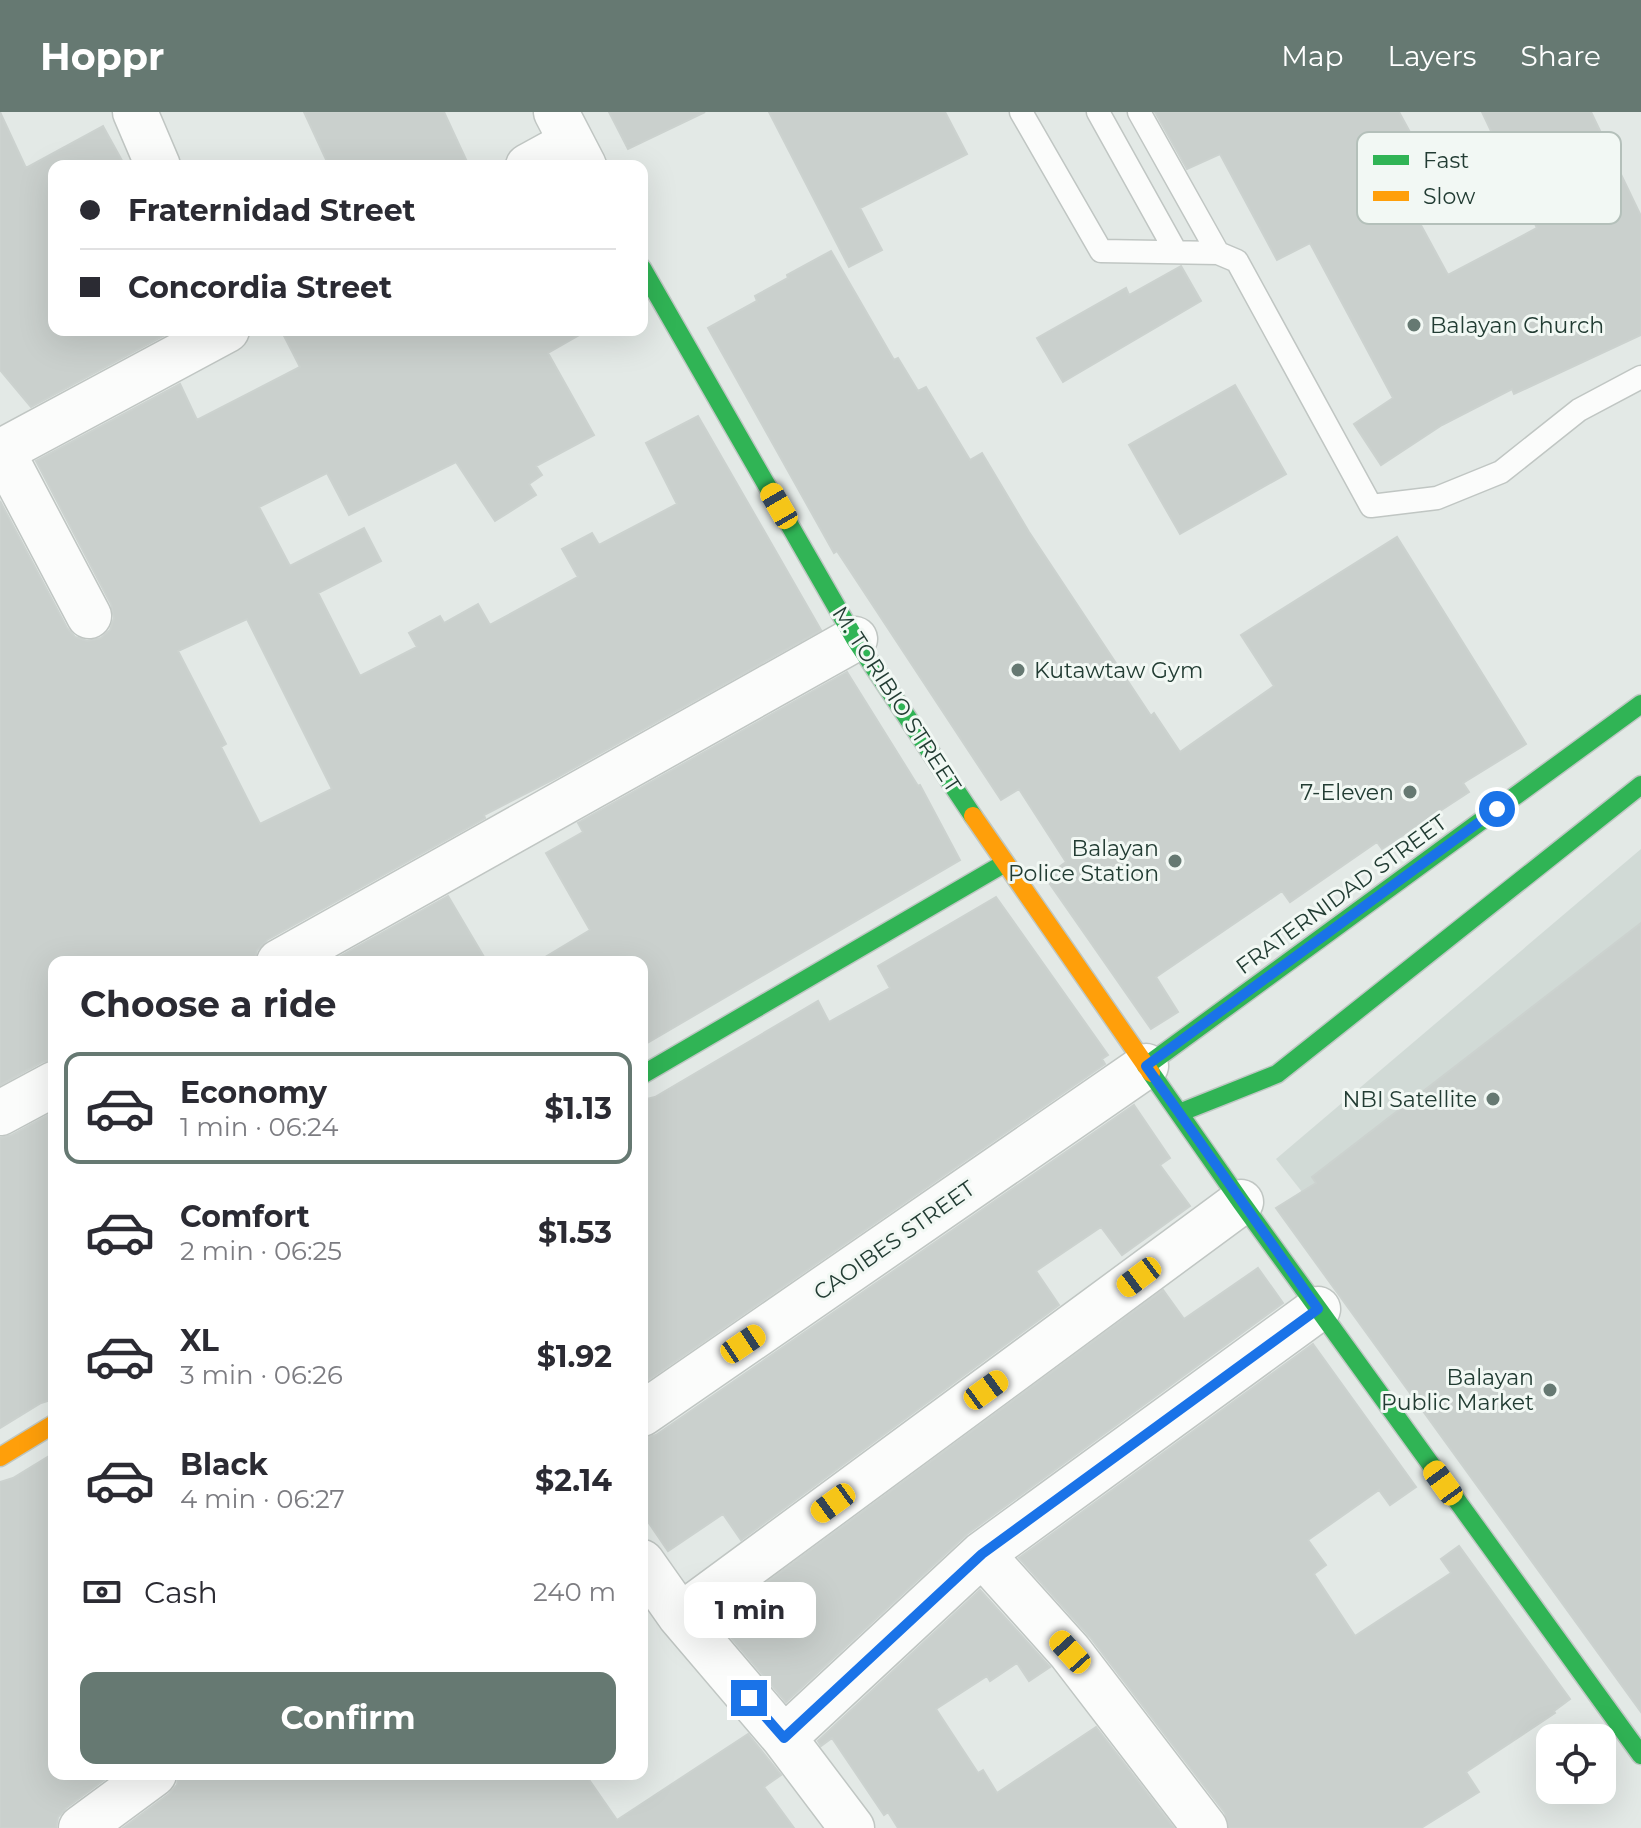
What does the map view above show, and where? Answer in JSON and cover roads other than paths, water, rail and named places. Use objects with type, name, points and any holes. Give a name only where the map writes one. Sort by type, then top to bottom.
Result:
[{"type":"street","points":[[135,112],[155,160]]},
{"type":"street","points":[[538,160],[570,140]]},
{"type":"street","name":"M. TORIBIO STREET","points":[[648,278],[855,639],[1005,863],[1241,1202],[1641,1755]]},
{"type":"street","points":[[89,616],[1,451],[216,336]]},
{"type":"street","points":[[290,956],[855,639]]},
{"type":"street","name":"FRATERNIDAD STREET","points":[[1146,1066],[1641,704]]},
{"type":"street","points":[[1179,1113],[1277,1074],[1641,785]]},
{"type":"street","points":[[648,1071],[1005,863]]},
{"type":"street","name":"CAOIBES STREET","points":[[648,1410],[1146,1066]]},
{"type":"street","points":[[0,1113],[48,1087]]},
{"type":"street","points":[[680,1616],[1241,1202]]},
{"type":"street","points":[[784,1738],[982,1554],[1318,1309]]},
{"type":"street","points":[[0,1457],[48,1428]]},
{"type":"street","points":[[982,1554],[1070,1652],[1205,1828]]},
{"type":"street","points":[[648,1571],[680,1616],[784,1738],[852,1828]]},
{"type":"street","points":[[81,1828],[146,1780]]},
{"type":"lane","points":[[1021,112],[1101,251],[1218,253],[1237,261],[1371,506],[1437,498],[1501,472],[1579,410],[1641,377]]},
{"type":"lane","points":[[1098,112],[1176,252]]},
{"type":"lane","points":[[1139,112],[1218,253]]},
{"type":"place","name":"Balayan Church","points":[[1414,325]]},
{"type":"place","name":"Kutawtaw Gym","points":[[1018,670]]},
{"type":"place","name":"7-Eleven","points":[[1410,792]]},
{"type":"place","name":"Balayan Police Station","points":[[1175,861]]},
{"type":"place","name":"NBI Satellite","points":[[1493,1099]]},
{"type":"place","name":"Balayan Public Market","points":[[1550,1390]]}]
